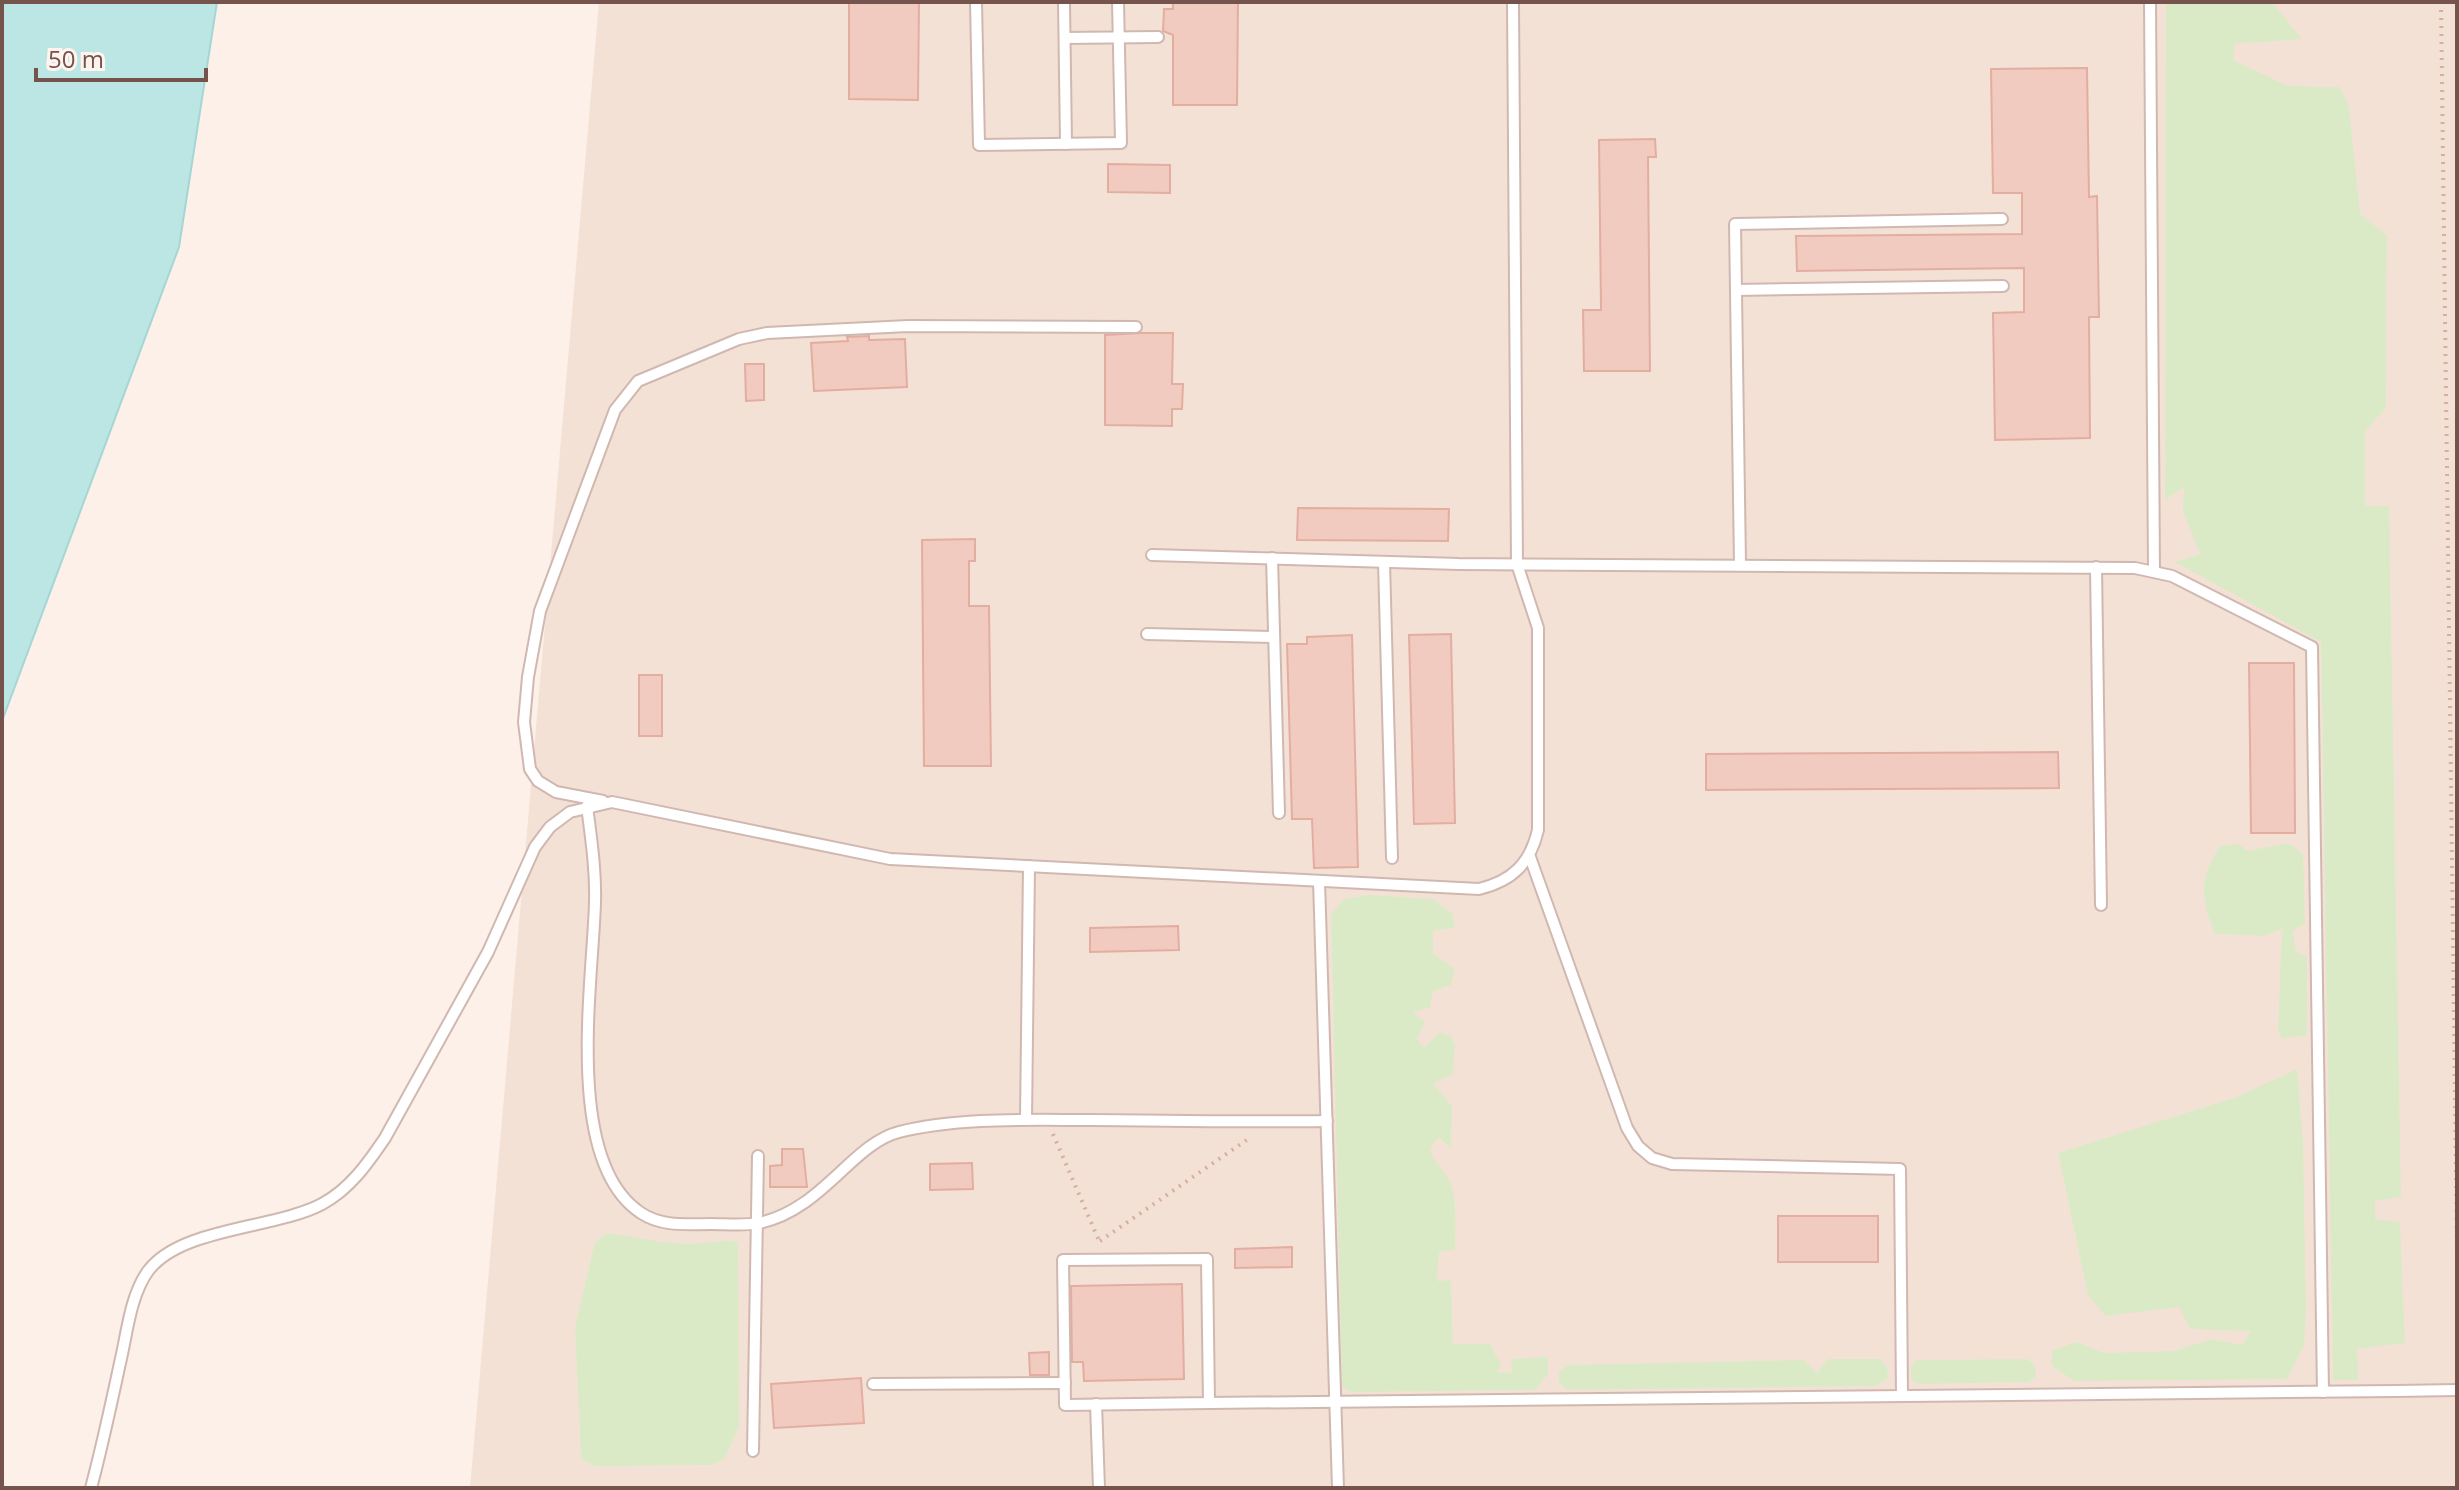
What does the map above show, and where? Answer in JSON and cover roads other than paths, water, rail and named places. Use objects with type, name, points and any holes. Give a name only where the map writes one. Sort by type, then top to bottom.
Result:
[{"type":"lane","points":[[976,2],[979,145],[1121,143],[1118,2]]},
{"type":"lane","points":[[1064,2],[1066,144]]},
{"type":"lane","points":[[1136,327],[908,326],[767,333],[739,339],[638,381],[615,410],[540,611],[524,722],[526,756],[538,781],[556,792],[890,859],[1479,889],[1510,878],[1530,857],[1538,830],[1538,628],[1517,564],[1513,2]]},
{"type":"lane","points":[[2150,2],[2154,571]]},
{"type":"lane","points":[[1065,38],[1158,37]]},
{"type":"lane","points":[[1740,565],[1735,224],[2002,219]]},
{"type":"lane","points":[[1736,290],[2003,286]]},
{"type":"lane","points":[[1152,555],[1384,562],[2096,567],[2154,571],[2172,576],[2312,647],[2323,1392]]},
{"type":"lane","points":[[1272,558],[1279,813]]},
{"type":"lane","points":[[1384,562],[1392,858]]},
{"type":"lane","points":[[2096,567],[2101,905]]},
{"type":"lane","points":[[1147,634],[1274,637]]},
{"type":"lane","points":[[91,1488],[129,1320],[139,1285],[150,1268],[185,1246],[323,1203],[366,1167],[488,952],[535,847],[550,827],[587,806],[612,802]]},
{"type":"lane","points":[[587,806],[596,898],[587,1086],[590,1118],[620,1193],[640,1212],[658,1221],[757,1224],[808,1202],[874,1145],[896,1133],[1026,1120],[1327,1121]]},
{"type":"lane","points":[[1530,857],[1627,1128],[1652,1158],[1695,1167],[1900,1169],[1902,1396]]},
{"type":"lane","points":[[1026,1120],[1029,866]]},
{"type":"lane","points":[[1319,881],[1338,1488]]},
{"type":"lane","points":[[753,1451],[758,1156]]},
{"type":"lane","points":[[1209,1403],[1207,1259],[1063,1260],[1065,1405],[2457,1390]]},
{"type":"lane","points":[[873,1384],[1065,1383]]},
{"type":"lane","points":[[1096,1404],[1099,1488]]},
{"type":"water","points":[[2,2],[217,2],[179,247],[2,721]]}]
